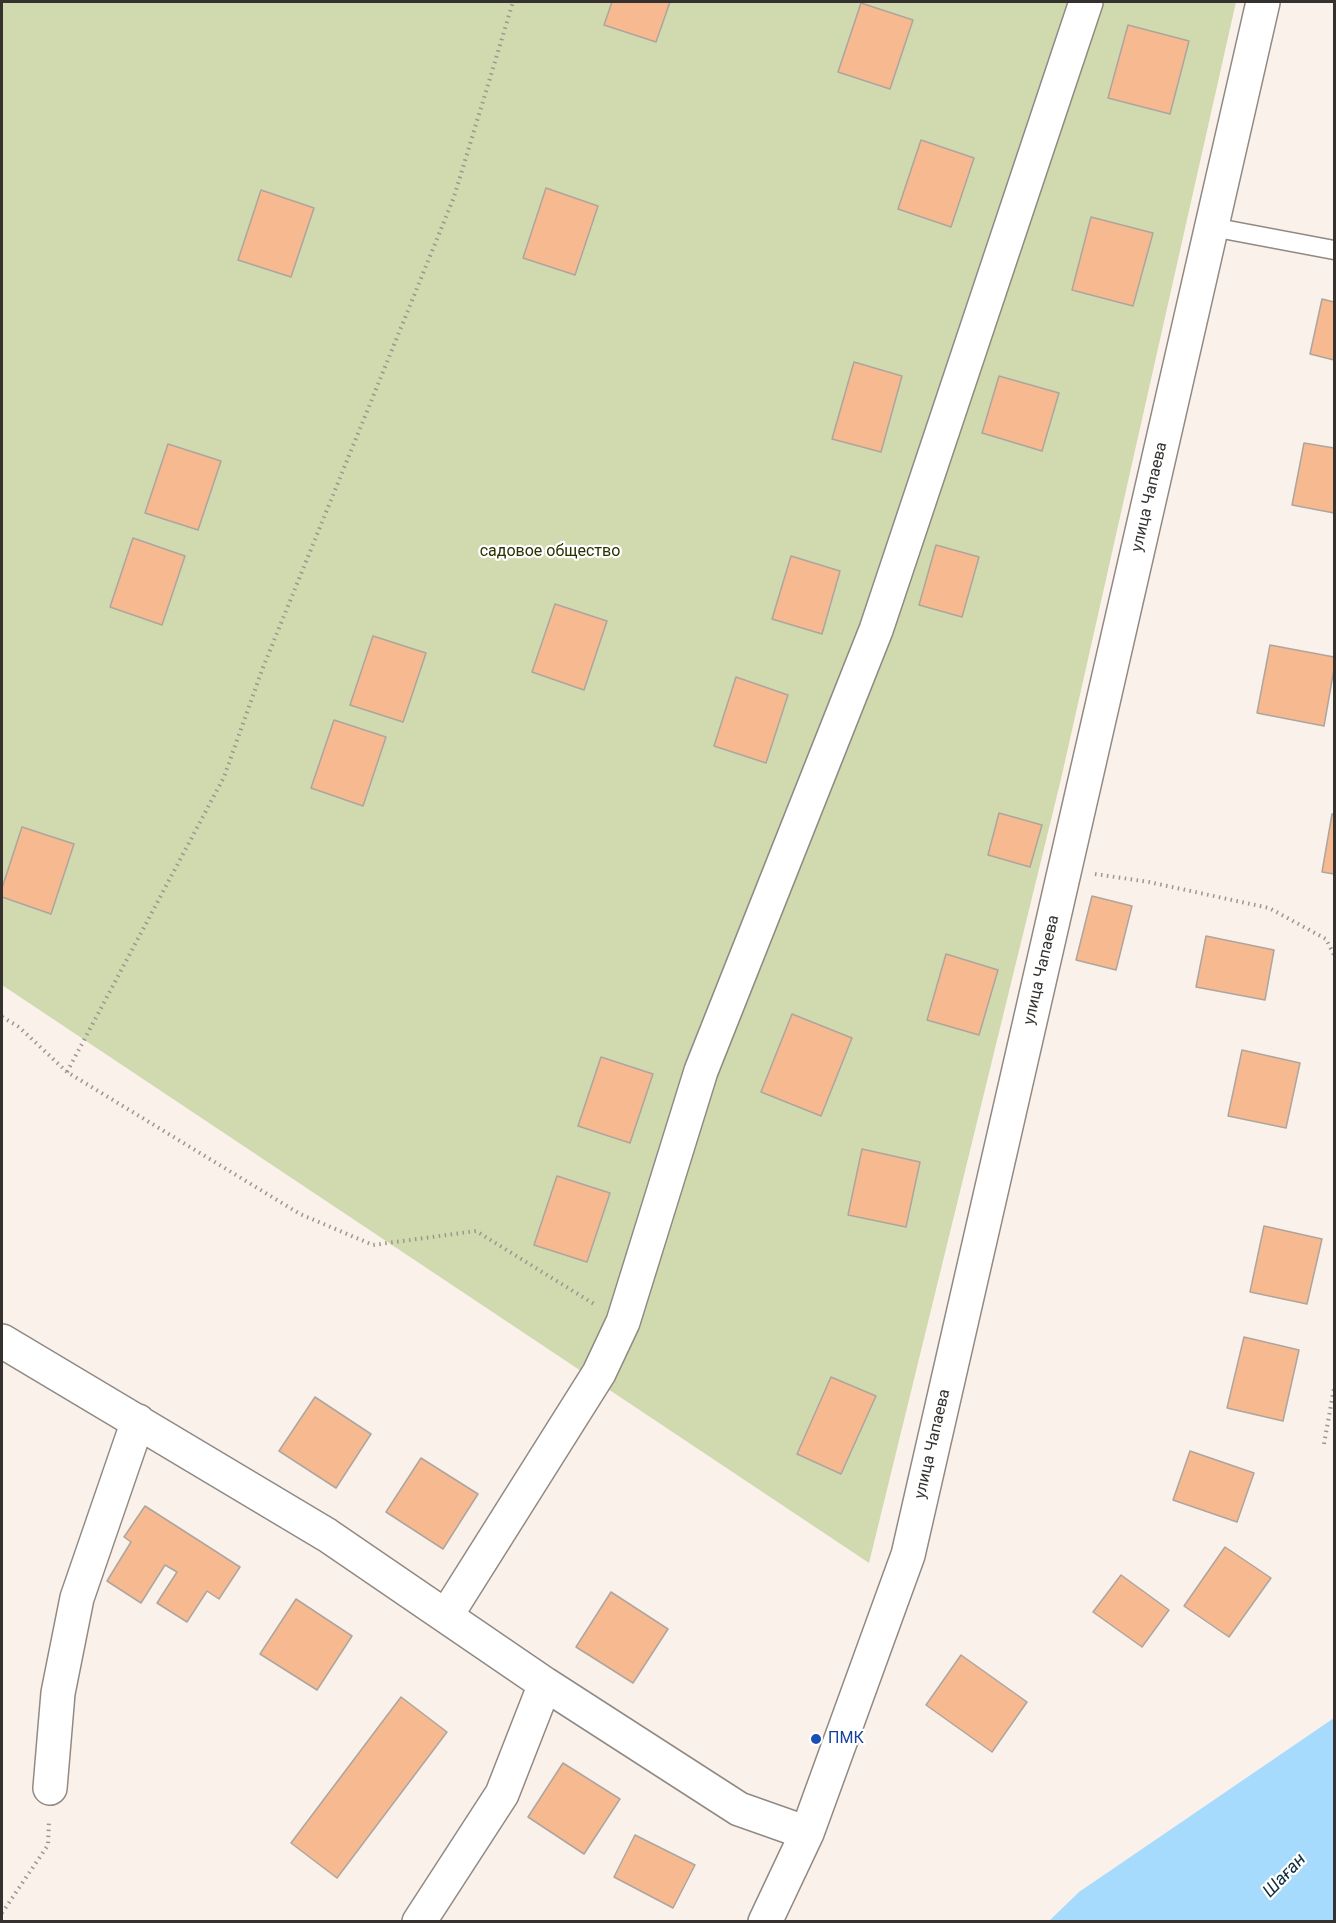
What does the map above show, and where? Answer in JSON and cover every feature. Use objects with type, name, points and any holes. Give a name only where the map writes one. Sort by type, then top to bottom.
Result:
[{"type":"street","points":[[446,1616],[599,1373],[623,1322],[700,1071],[876,630],[1086,2]]},
{"type":"street","name":"улица Чапаева","points":[[765,1922],[807,1833],[908,1555],[1263,2]]},
{"type":"street","points":[[2,1341],[327,1535],[544,1684],[740,1809],[807,1833]]},
{"type":"street","points":[[50,1788],[58,1693],[77,1598],[138,1421]]},
{"type":"street","points":[[419,1922],[502,1794],[544,1684]]},
{"type":"lane","points":[[1212,226],[1335,249]]},
{"type":"path","points":[[67,1072],[225,777],[262,670],[454,197],[513,2]]},
{"type":"path","points":[[1065,869],[1149,882],[1269,908],[1326,939],[1335,955]]},
{"type":"path","points":[[2,1017],[19,1027],[67,1072],[300,1214],[373,1245],[476,1231],[623,1322]]},
{"type":"path","points":[[1324,1444],[1335,1388]]},
{"type":"path","points":[[2,1913],[48,1845],[50,1788]]},
{"type":"green space","name":"садовое общество","points":[[2,2],[1236,2],[1061,779],[869,1563],[2,985]]},
{"type":"water","name":"Шаған","points":[[1334,1718],[1334,1921],[1049,1921],[1079,1892]]},
{"type":"building","points":[[612,2],[670,2],[656,42],[604,25]]},
{"type":"building","points":[[861,3],[913,20],[890,89],[838,72]]},
{"type":"building","points":[[1128,25],[1189,41],[1170,114],[1108,98]]},
{"type":"building","points":[[921,140],[974,158],[951,227],[898,209]]},
{"type":"building","points":[[546,188],[598,206],[575,275],[523,258]]},
{"type":"building","points":[[261,190],[314,208],[291,277],[238,260]]},
{"type":"building","points":[[1091,217],[1153,233],[1133,306],[1072,290]]},
{"type":"building","points":[[1322,299],[1334,302],[1334,360],[1310,354]]},
{"type":"building","points":[[854,362],[902,376],[881,452],[832,439]]},
{"type":"building","points":[[999,376],[1059,393],[1042,451],[982,433]]},
{"type":"building","points":[[1304,443],[1334,448],[1334,513],[1292,505]]},
{"type":"building","points":[[168,444],[221,461],[198,530],[145,513]]},
{"type":"building","points":[[133,538],[185,556],[162,625],[110,607]]},
{"type":"building","points":[[936,545],[979,557],[962,617],[919,605]]},
{"type":"building","points":[[791,556],[840,571],[822,634],[772,619]]},
{"type":"building","points":[[555,604],[607,621],[584,690],[532,672]]},
{"type":"building","points":[[373,636],[426,653],[403,722],[350,705]]},
{"type":"building","points":[[1270,645],[1334,657],[1324,726],[1257,713]]},
{"type":"building","points":[[736,677],[788,695],[766,763],[714,746]]},
{"type":"building","points":[[334,720],[386,737],[363,806],[311,788]]},
{"type":"building","points":[[999,813],[1042,825],[1030,867],[988,855]]},
{"type":"building","points":[[1332,814],[1334,814],[1334,874],[1322,872]]},
{"type":"building","points":[[22,827],[74,844],[51,914],[2,897],[2,888]]},
{"type":"building","points":[[1092,896],[1132,906],[1116,970],[1076,960]]},
{"type":"building","points":[[1206,936],[1274,950],[1265,1000],[1196,987]]},
{"type":"building","points":[[946,954],[998,970],[979,1035],[927,1020]]},
{"type":"building","points":[[792,1014],[852,1038],[821,1116],[761,1092]]},
{"type":"building","points":[[1242,1050],[1300,1063],[1286,1128],[1228,1116]]},
{"type":"building","points":[[601,1057],[653,1074],[630,1143],[578,1126]]},
{"type":"building","points":[[862,1149],[920,1162],[906,1227],[848,1215]]},
{"type":"building","points":[[557,1176],[610,1193],[587,1262],[534,1245]]},
{"type":"building","points":[[1264,1226],[1322,1239],[1307,1304],[1250,1292]]},
{"type":"building","points":[[1244,1337],[1299,1350],[1283,1421],[1227,1408]]},
{"type":"building","points":[[831,1377],[876,1396],[841,1474],[797,1454]]},
{"type":"building","points":[[315,1397],[371,1434],[336,1488],[279,1451]]},
{"type":"building","points":[[1190,1451],[1254,1473],[1237,1522],[1173,1500]]},
{"type":"building","points":[[421,1458],[478,1494],[443,1549],[386,1512]]},
{"type":"building","points":[[145,1506],[240,1567],[219,1599],[207,1591],[187,1622],[157,1603],[177,1572],[165,1565],[141,1603],[107,1581],[131,1542],[124,1537]]},
{"type":"building","points":[[1225,1547],[1271,1578],[1229,1637],[1184,1606]]},
{"type":"building","points":[[1121,1575],[1169,1610],[1142,1647],[1093,1612]]},
{"type":"building","points":[[611,1592],[668,1629],[633,1683],[576,1647]]},
{"type":"building","points":[[296,1599],[352,1636],[317,1690],[260,1654]]},
{"type":"building","points":[[961,1655],[1027,1702],[992,1752],[926,1705]]},
{"type":"building","points":[[401,1697],[447,1732],[337,1878],[291,1843]]},
{"type":"building","points":[[563,1763],[620,1799],[584,1854],[528,1817]]},
{"type":"building","points":[[635,1835],[695,1865],[673,1908],[614,1877]]},
{"type":"place","name":"ПМК","points":[[816,1739]]}]
